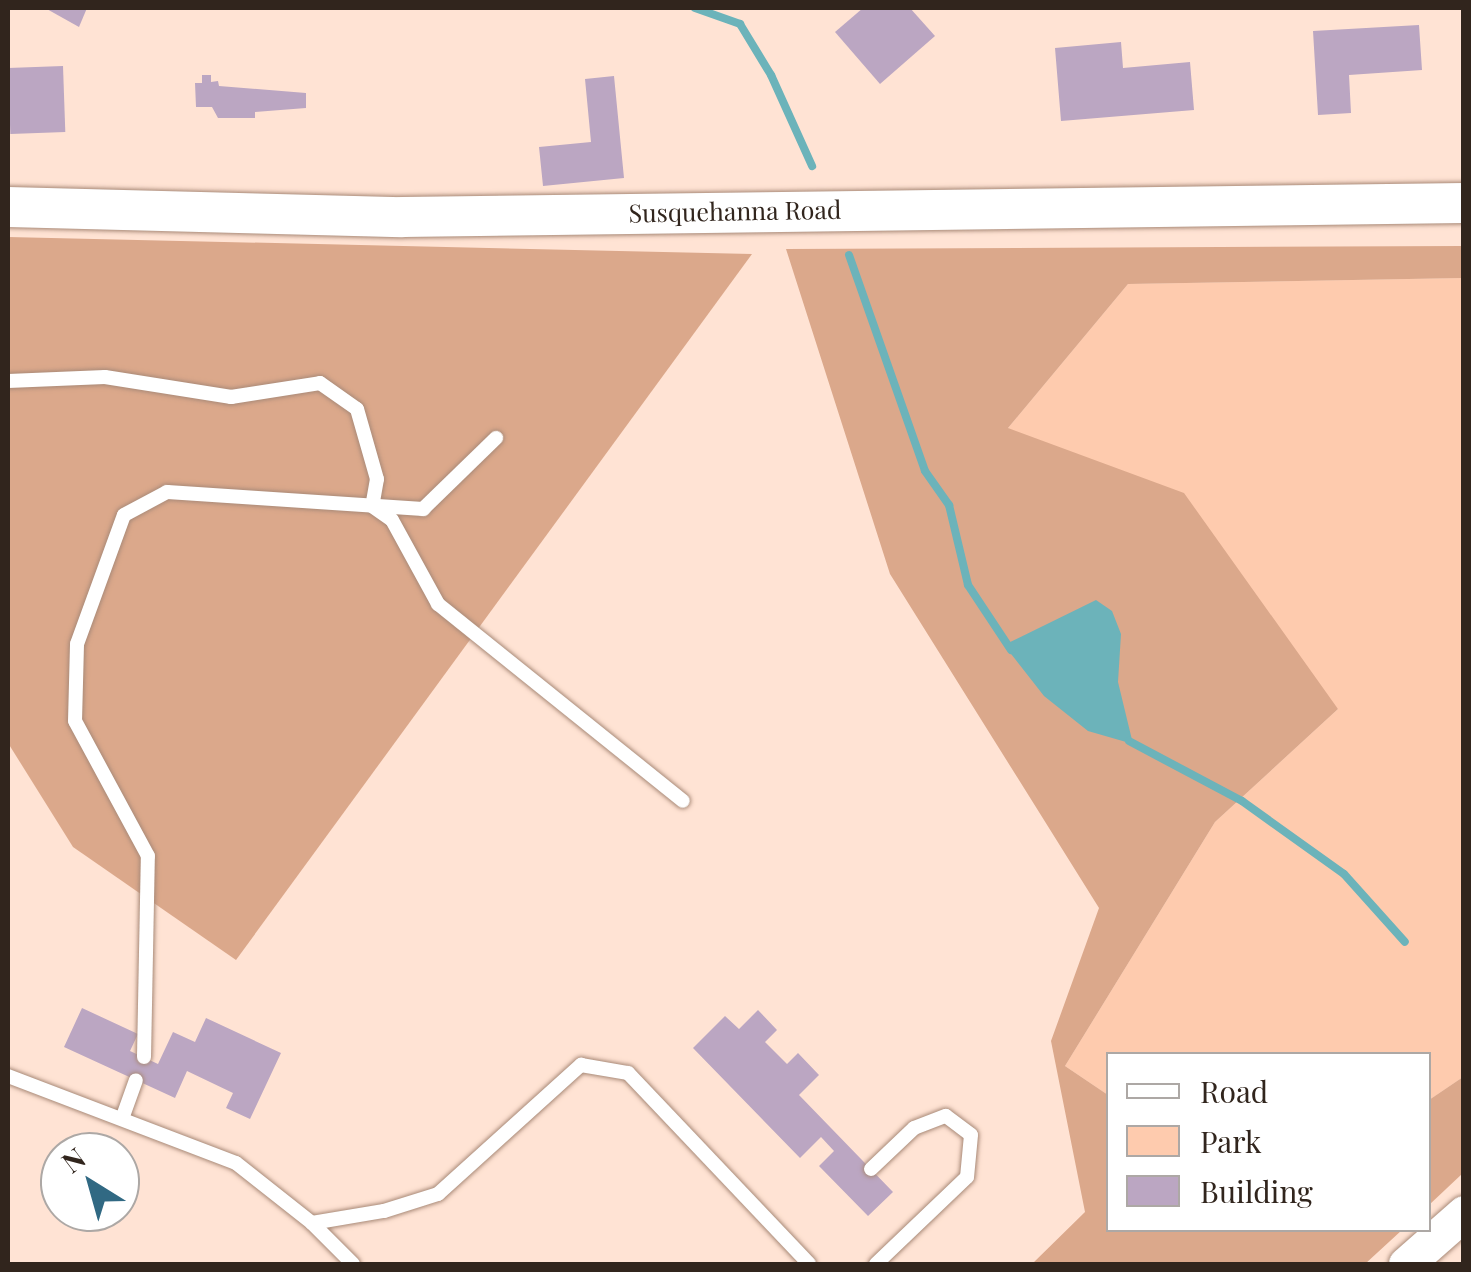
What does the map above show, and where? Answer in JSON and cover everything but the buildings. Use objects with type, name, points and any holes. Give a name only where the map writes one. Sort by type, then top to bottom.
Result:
[{"type":"main road","name":"Susquehanna Road","points":[[8,207],[402,217],[1464,204]]},
{"type":"street","points":[[1406,1264],[1464,1213]]},
{"type":"lane","points":[[8,381],[106,377],[230,397],[320,383],[357,410],[376,479],[372,506]]},
{"type":"lane","points":[[144,1057],[148,856],[75,721],[78,644],[124,515],[167,492],[423,509],[496,438]]},
{"type":"lane","points":[[372,506],[392,520],[438,604],[683,801]]},
{"type":"lane","points":[[312,1223],[384,1211],[438,1194],[582,1065],[628,1074],[810,1264]]},
{"type":"lane","points":[[8,1076],[236,1163],[312,1223],[353,1264]]},
{"type":"lane","points":[[122,1119],[136,1080]]},
{"type":"lane","points":[[871,1170],[914,1128],[946,1116],[971,1134],[967,1177],[876,1264]]},
{"type":"green space","points":[[1463,278],[1463,1077],[1431,1099],[1431,1052],[1106,1052],[1106,1094],[1065,1066],[1215,822],[1338,709],[1008,428],[1128,284]]},
{"type":"shaded area","points":[[8,237],[752,254],[236,960],[73,847],[8,743]]},
{"type":"shaded area","points":[[1463,246],[1463,278],[1128,284],[1008,428],[1184,493],[1338,709],[1215,822],[1065,1066],[1106,1094],[1106,1232],[1400,1232],[1365,1264],[1032,1264],[1085,1212],[1051,1041],[1099,908],[890,574],[786,249]]},
{"type":"shaded area","points":[[1463,1077],[1463,1173],[1431,1203],[1431,1099]]},
{"type":"water","points":[[1096,600],[1112,611],[1121,634],[1118,682],[1133,744],[1088,731],[1044,696],[1004,645]]},
{"type":"waterway","points":[[695,8],[740,24],[771,75],[812,166]]},
{"type":"waterway","points":[[849,255],[925,471],[949,505],[968,585],[1011,650]]},
{"type":"waterway","points":[[1129,741],[1242,801],[1344,874],[1405,942]]}]
